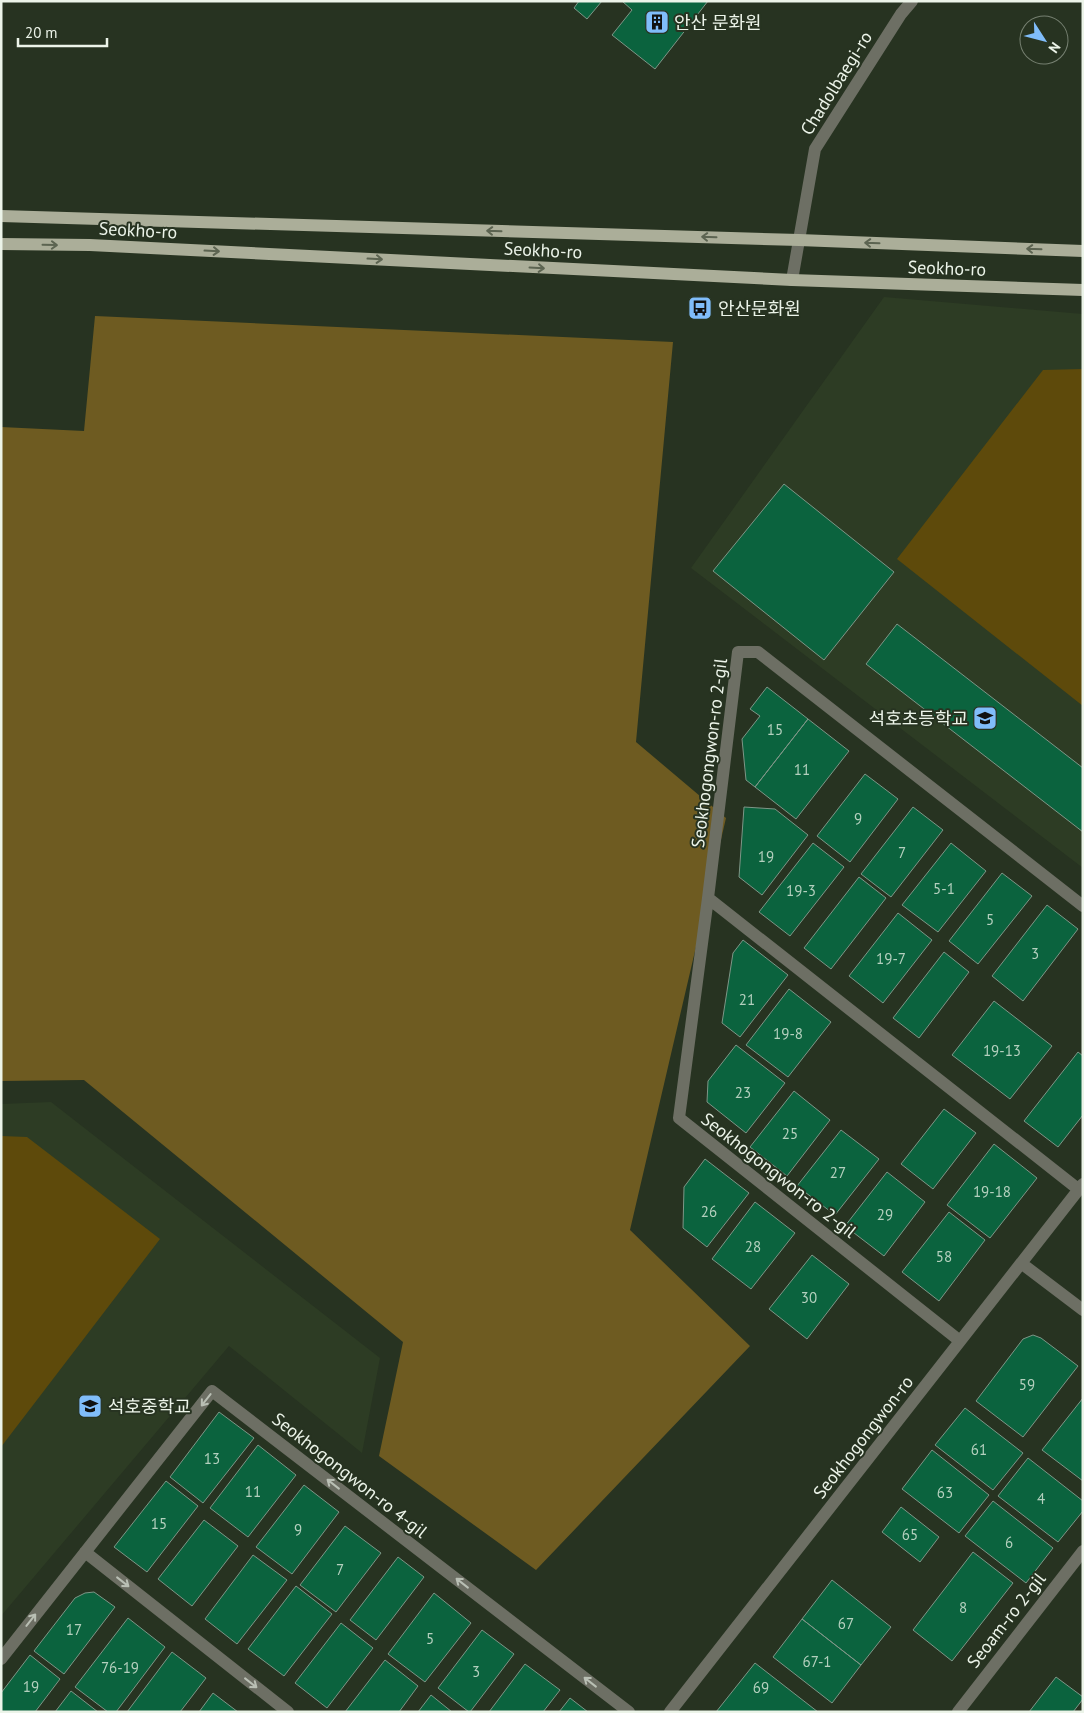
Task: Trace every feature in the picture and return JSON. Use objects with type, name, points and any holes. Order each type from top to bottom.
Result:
[{"type":"main road","name":"Seokho-ro","points":[[1,216],[799,240],[1083,251]]},
{"type":"main road","name":"Seokho-ro","points":[[1,244],[90,245],[792,280],[1083,290]]},
{"type":"street","name":"Chadolbaegi-ro","points":[[792,280],[815,149],[901,14],[912,1]]},
{"type":"street","name":"Seokhogongwon-ro 2-gil","points":[[960,1341],[679,1118],[738,652],[758,652],[1083,906]]},
{"type":"street","points":[[708,898],[1081,1186]]},
{"type":"street","name":"Seokhogongwon-ro","points":[[670,1712],[1081,1186]]},
{"type":"street","points":[[1021,1263],[1083,1310]]},
{"type":"street","name":"Seokhogongwon-ro 4-gil","points":[[1,1658],[212,1391],[629,1712]]},
{"type":"street","name":"Seoam-ro 2-gil","points":[[958,1712],[1083,1551]]},
{"type":"street","points":[[85,1552],[288,1712]]},
{"type":"shaded area","name":"석호초등학교","points":[[884,297],[1083,314],[1083,868],[691,568]]},
{"type":"shaded area","points":[[95,316],[673,342],[636,742],[726,818],[630,1230],[750,1346],[536,1570],[379,1456],[403,1342],[84,1080],[1,1081],[1,427],[84,431]]},
{"type":"shaded area","points":[[1083,369],[1083,706],[897,559],[1043,370]]},
{"type":"shaded area","name":"석호중학교","points":[[51,1102],[380,1358],[362,1453],[229,1346],[1,1616],[1,1104]]},
{"type":"shaded area","points":[[1,1136],[27,1137],[160,1239],[1,1447]]},
{"type":"building","points":[[579,1],[602,1],[587,19],[574,8]]},
{"type":"building","name":"안산 문화원","points":[[622,1],[708,1],[655,69],[612,35],[632,10]]},
{"type":"building","points":[[784,484],[894,572],[824,660],[713,571]]},
{"type":"building","points":[[897,624],[1083,768],[1083,832],[866,664]]},
{"type":"building","points":[[767,687],[808,719],[755,787],[746,780],[742,739],[760,716],[750,709]]},
{"type":"building","points":[[808,719],[849,751],[796,819],[755,787]]},
{"type":"building","points":[[865,774],[898,799],[850,862],[817,836]]},
{"type":"building","points":[[744,807],[775,809],[808,835],[762,895],[739,877]]},
{"type":"building","points":[[913,807],[943,830],[891,897],[861,874]]},
{"type":"building","points":[[813,843],[844,867],[790,936],[759,912]]},
{"type":"building","points":[[951,843],[986,871],[938,932],[902,905]]},
{"type":"building","points":[[1002,873],[1032,896],[978,964],[949,941]]},
{"type":"building","points":[[859,877],[886,898],[831,969],[804,948]]},
{"type":"building","points":[[1047,905],[1078,929],[1023,1001],[992,976]]},
{"type":"building","points":[[898,913],[932,940],[883,1003],[849,976]]},
{"type":"building","points":[[743,940],[788,975],[740,1037],[722,1023],[733,953]]},
{"type":"building","points":[[944,952],[969,972],[919,1038],[893,1018]]},
{"type":"building","points":[[789,989],[831,1022],[788,1077],[746,1045]]},
{"type":"building","points":[[994,1001],[1052,1046],[1010,1099],[952,1055]]},
{"type":"building","points":[[736,1045],[785,1083],[746,1133],[707,1102],[708,1081]]},
{"type":"building","points":[[1078,1052],[1083,1056],[1083,1115],[1058,1147],[1024,1121]]},
{"type":"building","points":[[794,1091],[830,1120],[787,1176],[750,1147]]},
{"type":"building","points":[[944,1109],[976,1133],[933,1189],[901,1164]]},
{"type":"building","points":[[841,1130],[879,1159],[835,1215],[797,1186]]},
{"type":"building","points":[[994,1144],[1037,1178],[990,1238],[947,1205]]},
{"type":"building","points":[[705,1159],[749,1193],[707,1247],[683,1228],[684,1187]]},
{"type":"building","points":[[887,1172],[925,1202],[884,1256],[845,1226]]},
{"type":"building","points":[[755,1202],[795,1233],[751,1289],[712,1259]]},
{"type":"building","points":[[949,1212],[985,1240],[939,1301],[902,1272]]},
{"type":"building","points":[[812,1255],[849,1284],[807,1339],[769,1309]]},
{"type":"building","points":[[1033,1335],[1041,1338],[1078,1366],[1023,1437],[976,1401],[1023,1339]]},
{"type":"building","points":[[1083,1398],[1083,1481],[1042,1450]]},
{"type":"building","points":[[965,1408],[1023,1453],[993,1490],[935,1445]]},
{"type":"building","points":[[219,1412],[254,1438],[203,1503],[170,1477]]},
{"type":"building","points":[[258,1445],[296,1475],[248,1537],[210,1508]]},
{"type":"building","points":[[932,1450],[989,1495],[959,1533],[902,1489]]},
{"type":"building","points":[[1028,1458],[1083,1501],[1083,1511],[1058,1542],[998,1496]]},
{"type":"building","points":[[166,1481],[198,1506],[147,1572],[114,1547]]},
{"type":"building","points":[[304,1485],[339,1512],[292,1574],[256,1547]]},
{"type":"building","points":[[993,1501],[1053,1548],[1026,1583],[965,1536]]},
{"type":"building","points":[[901,1507],[939,1537],[920,1562],[882,1532]]},
{"type":"building","points":[[204,1520],[238,1546],[192,1606],[158,1579]]},
{"type":"building","points":[[345,1526],[381,1553],[336,1612],[300,1585]]},
{"type":"building","points":[[973,1552],[1013,1583],[952,1661],[913,1630]]},
{"type":"building","points":[[253,1555],[287,1580],[237,1644],[205,1619]]},
{"type":"building","points":[[398,1557],[424,1577],[376,1640],[350,1620]]},
{"type":"building","points":[[832,1580],[891,1627],[861,1665],[802,1619]]},
{"type":"building","points":[[296,1586],[332,1614],[284,1676],[248,1649]]},
{"type":"building","points":[[94,1592],[115,1607],[64,1674],[34,1651],[75,1598],[85,1593]]},
{"type":"building","points":[[434,1593],[471,1623],[425,1682],[388,1654]]},
{"type":"building","points":[[128,1618],[165,1647],[116,1712],[108,1712],[75,1687]]},
{"type":"building","points":[[802,1619],[861,1665],[832,1703],[773,1657]]},
{"type":"building","points":[[341,1623],[373,1648],[327,1708],[295,1683]]},
{"type":"building","points":[[482,1630],[514,1654],[469,1712],[438,1688]]},
{"type":"building","points":[[172,1652],[206,1678],[180,1712],[127,1712]]},
{"type":"building","points":[[30,1655],[60,1679],[35,1712],[1,1712],[1,1693]]},
{"type":"building","points":[[385,1660],[418,1686],[399,1712],[345,1712]]},
{"type":"building","points":[[755,1663],[818,1712],[716,1712]]},
{"type":"building","points":[[525,1664],[560,1690],[543,1712],[489,1712]]},
{"type":"building","points":[[1056,1677],[1083,1697],[1073,1712],[1029,1712]]},
{"type":"building","points":[[71,1691],[98,1712],[55,1712]]},
{"type":"building","points":[[213,1693],[238,1712],[199,1712]]},
{"type":"building","points":[[431,1695],[452,1712],[418,1712]]},
{"type":"building","points":[[570,1698],[588,1712],[559,1712]]},
{"type":"place","name":"안산 문화원","points":[[657,22]]},
{"type":"place","name":"안산문화원","points":[[700,308]]},
{"type":"place","name":"석호초등학교","points":[[985,718]]},
{"type":"place","name":"석호중학교","points":[[90,1406]]}]
